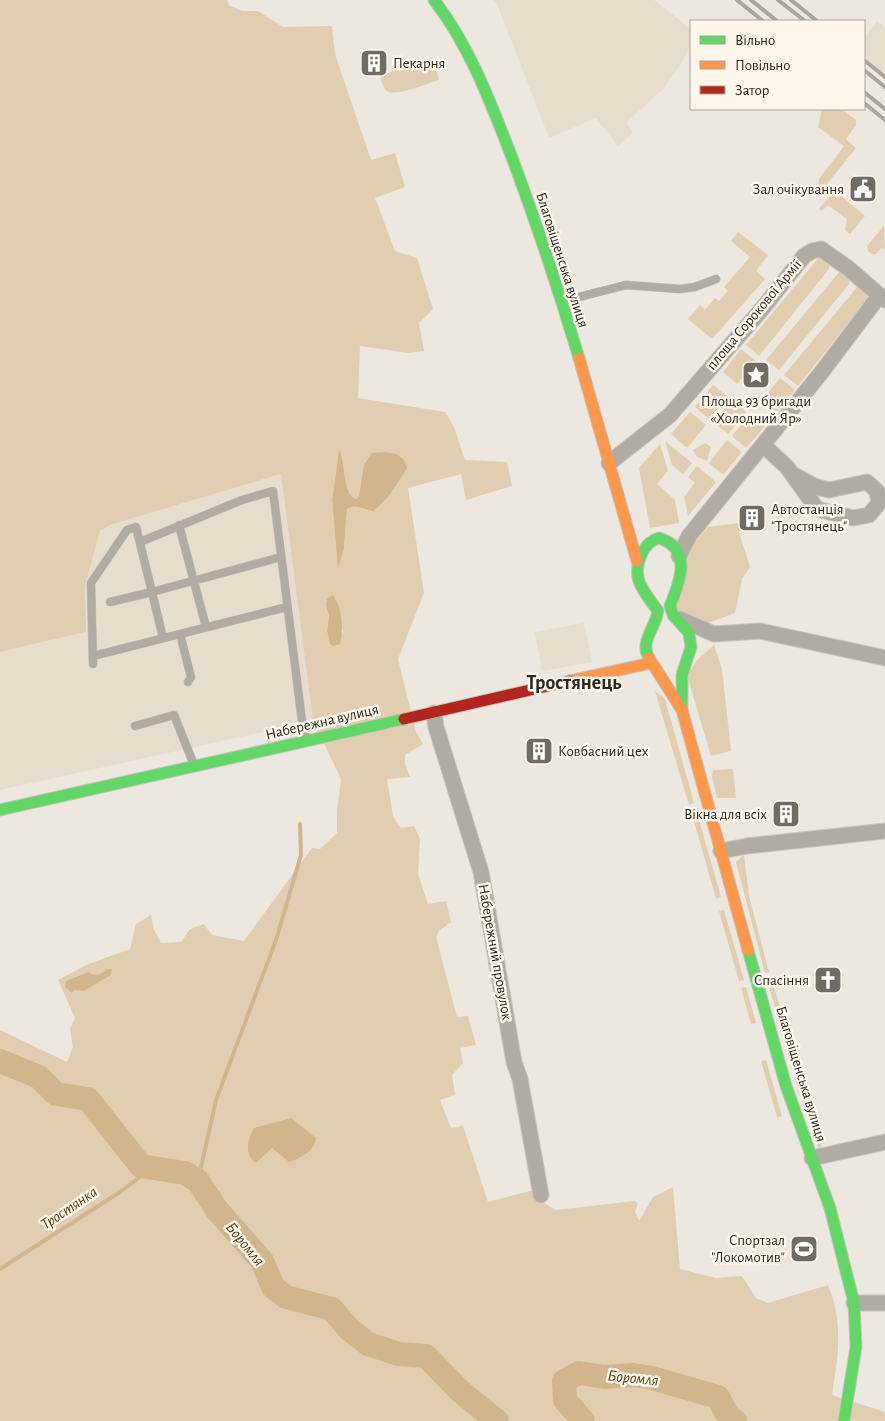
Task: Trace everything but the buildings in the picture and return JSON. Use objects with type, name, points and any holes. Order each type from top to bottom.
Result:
[{"type":"main road","name":"Благовіщенська вулиця","points":[[434,0],[464,45],[484,87],[518,174],[561,301],[638,561],[638,582],[658,611],[656,621],[646,641],[647,654],[682,710],[786,1086],[830,1208],[854,1303],[856,1347],[845,1419]]},
{"type":"main road","points":[[625,518],[639,531],[663,539],[679,556],[682,575],[670,607],[674,616],[689,633],[691,649]]},
{"type":"main road","points":[[638,561],[647,543],[653,539],[663,539]]},
{"type":"main road","name":"Благовіщенська вулиця","points":[[682,710],[682,675],[691,649]]},
{"type":"main road","name":"Набережна вулиця","points":[[0,810],[651,663]]},
{"type":"main road","points":[[664,679],[671,681],[682,675]]},
{"type":"street","name":"площа Сорокової Армії","points":[[609,463],[670,415],[762,309],[804,256],[812,250],[821,249],[848,268],[882,298],[689,536],[679,556]]},
{"type":"street","points":[[763,445],[780,459],[794,475],[817,509],[853,518],[868,515],[879,503],[877,491],[867,482],[829,490],[814,486],[794,475]]},
{"type":"street","points":[[663,539],[689,536]]},
{"type":"street","points":[[674,616],[714,634],[760,631],[885,658]]},
{"type":"street","points":[[691,649],[714,634]]},
{"type":"street","name":"Набережний провулок","points":[[434,712],[436,727],[481,872],[514,1062],[520,1079],[541,1194]]},
{"type":"street","points":[[721,851],[747,846],[885,831]]},
{"type":"street","points":[[812,1158],[885,1142]]},
{"type":"street","points":[[854,1303],[885,1303]]},
{"type":"lane","points":[[561,301],[626,285],[680,289],[695,287],[716,279]]},
{"type":"lane","points":[[140,542],[242,500],[273,491],[302,721],[307,741]]},
{"type":"lane","points":[[178,525],[206,628]]},
{"type":"lane","points":[[163,638],[136,527],[127,530],[92,583],[93,660],[163,638],[287,607]]},
{"type":"lane","points":[[110,602],[281,557]]},
{"type":"lane","points":[[180,634],[191,678],[188,682]]},
{"type":"lane","points":[[135,726],[174,715],[194,766]]},
{"type":"shaded area","points":[[0,0],[227,0],[229,5],[242,11],[258,11],[283,27],[332,26],[335,54],[371,160],[395,153],[405,187],[375,198],[395,251],[417,258],[433,309],[419,323],[424,351],[408,353],[360,346],[358,398],[445,412],[454,427],[465,460],[507,462],[512,486],[466,500],[461,474],[408,488],[424,593],[398,659],[416,732],[423,744],[405,755],[405,763],[410,777],[387,779],[393,816],[401,828],[414,826],[420,839],[418,874],[428,904],[446,901],[451,922],[439,931],[436,937],[457,1017],[468,1016],[476,1045],[460,1048],[463,1063],[452,1075],[455,1095],[440,1100],[451,1128],[463,1126],[488,1202],[530,1191],[544,1190],[544,1203],[556,1210],[634,1201],[638,1203],[635,1212],[639,1221],[653,1197],[673,1187],[680,1269],[716,1278],[742,1276],[756,1298],[768,1303],[828,1285],[833,1299],[838,1326],[838,1353],[832,1395],[885,1412],[885,1421],[0,1421],[0,1030],[67,1062],[73,1047],[70,1029],[75,1018],[58,980],[86,965],[130,949],[136,924],[151,915],[154,930],[161,943],[181,942],[190,929],[204,924],[212,935],[244,941],[312,848],[320,849],[337,833],[337,811],[341,779],[313,721],[281,474],[110,525],[100,531],[85,586],[86,632],[0,652]],"holes":[[[339,451],[342,457],[348,490],[356,499],[359,497],[361,487],[407,469],[389,496],[374,511],[358,507],[347,509],[344,548],[338,567],[332,500]],[[337,602],[343,633],[327,630],[329,616],[326,606]],[[107,969],[84,991],[75,990],[70,993],[65,987],[66,981],[88,972],[96,975]]]},
{"type":"shaded area","points":[[492,0],[654,0],[690,28],[690,45],[683,61],[664,88],[626,123],[633,133],[618,146],[596,118],[549,138],[497,4]]},
{"type":"shaded area","points":[[877,21],[885,27],[885,75],[865,59],[865,37]]},
{"type":"shaded area","points":[[433,57],[439,80],[398,92],[387,91],[384,88],[380,76]]},
{"type":"shaded area","points":[[822,110],[842,110],[856,120],[856,125],[846,139],[856,148],[822,190],[817,191],[819,179],[844,146],[818,127]]},
{"type":"shaded area","points":[[834,190],[865,216],[850,234],[845,230],[847,219],[828,205],[822,211],[819,209]]},
{"type":"shaded area","points":[[884,226],[885,250],[882,247],[876,254],[872,254],[868,251],[867,246]]},
{"type":"shaded area","points":[[738,232],[768,255],[756,271],[765,279],[712,339],[688,319],[700,305],[705,310],[715,298],[719,301],[728,291],[724,287],[750,257],[731,241]]},
{"type":"shaded area","points":[[820,256],[830,263],[829,269],[759,356],[746,345]]},
{"type":"shaded area","points":[[840,271],[850,277],[849,284],[779,370],[766,360]]},
{"type":"shaded area","points":[[858,286],[868,292],[867,299],[798,386],[784,375]]},
{"type":"shaded area","points":[[741,349],[756,361],[737,384],[723,372]]},
{"type":"shaded area","points":[[780,378],[795,390],[776,412],[762,400]]},
{"type":"shaded area","points":[[713,385],[728,397],[709,419],[695,407]]},
{"type":"shaded area","points":[[732,400],[746,412],[728,434],[713,422]]},
{"type":"shaded area","points":[[690,412],[706,425],[687,448],[671,434]]},
{"type":"shaded area","points":[[750,414],[765,426],[746,448],[732,436]]},
{"type":"shaded area","points":[[727,440],[742,452],[723,475],[709,463]]},
{"type":"shaded area","points":[[665,441],[692,463],[683,474],[672,465]]},
{"type":"shaded area","points":[[705,443],[711,447],[707,461],[697,457],[693,450]]},
{"type":"shaded area","points":[[660,444],[668,471],[657,484],[675,500],[679,523],[650,528],[639,468]]},
{"type":"shaded area","points":[[339,450],[348,490],[356,499],[359,496],[364,465],[372,453],[389,452],[399,456],[406,463],[407,469],[389,496],[374,511],[358,507],[347,509],[344,548],[338,569],[332,500]]},
{"type":"shaded area","points":[[697,466],[716,482],[688,516],[684,497],[695,483],[688,477]]},
{"type":"shaded area","points":[[281,474],[313,721],[0,790],[0,652],[86,632],[85,586],[100,531],[110,525]]},
{"type":"shaded area","points":[[740,523],[739,532],[750,567],[742,579],[735,613],[711,622],[691,624],[671,612],[680,560],[708,527]]},
{"type":"shaded area","points":[[333,595],[340,612],[342,625],[340,644],[333,646],[330,644],[327,630],[329,616],[326,606],[327,599]]},
{"type":"shaded area","points":[[584,623],[592,662],[542,671],[535,632]]},
{"type":"shaded area","points":[[714,645],[722,669],[731,751],[711,756],[687,675],[698,659]]},
{"type":"shaded area","points":[[655,691],[665,699],[694,803],[689,805]]},
{"type":"shaded area","points":[[733,769],[736,798],[717,798],[712,777],[713,770]]},
{"type":"shaded area","points":[[697,813],[721,897],[716,899],[692,814]]},
{"type":"shaded area","points":[[744,855],[749,896],[769,972],[765,973],[736,862]]},
{"type":"shaded area","points":[[724,910],[744,980],[739,981],[719,911]]},
{"type":"shaded area","points":[[107,969],[112,969],[111,975],[84,991],[75,990],[71,993],[65,987],[66,981],[88,972],[98,974]]},
{"type":"shaded area","points":[[771,977],[823,1151],[820,1152],[799,1093],[767,979]]},
{"type":"shaded area","points":[[746,987],[756,1023],[751,1024],[741,988]]},
{"type":"shaded area","points":[[766,1060],[782,1116],[777,1117],[761,1061]]},
{"type":"shaded area","points":[[291,1118],[316,1138],[310,1151],[289,1162],[272,1148],[256,1163],[248,1151],[250,1137],[254,1128]]},
{"type":"waterway","points":[[198,1181],[216,1100],[276,940],[301,855],[300,824]]},
{"type":"waterway","name":"Боромля","points":[[0,1061],[39,1077],[56,1094],[88,1099],[141,1166],[185,1173],[198,1181],[217,1210],[262,1261],[273,1287],[286,1297],[332,1309],[349,1329],[368,1344],[399,1354],[426,1356],[460,1391],[497,1421]]},
{"type":"waterway","name":"Тростянка","points":[[0,1269],[120,1192],[152,1168]]},
{"type":"waterway","name":"Боромля","points":[[583,1421],[565,1400],[564,1381],[579,1373],[604,1377],[633,1375],[652,1378],[718,1397],[728,1416],[735,1421]]},
{"type":"railway","points":[[737,0],[762,20]]},
{"type":"railway","points":[[751,0],[776,20]]},
{"type":"railway","points":[[778,0],[804,20]]},
{"type":"railway","points":[[791,0],[816,20]]},
{"type":"railway","points":[[865,61],[885,77]]},
{"type":"railway","points":[[865,71],[885,87]]},
{"type":"railway","points":[[865,93],[885,109]]},
{"type":"railway","points":[[865,104],[885,120]]},
{"type":"traffic: fast","points":[[434,0],[459,37],[497,118],[556,283],[579,358]]},
{"type":"traffic: fast","points":[[649,658],[646,652],[647,640],[658,611],[640,584],[637,570],[645,548],[659,538],[670,543],[677,550],[680,559],[680,578],[670,606],[673,615],[689,633],[691,647],[682,675],[682,710]]},
{"type":"traffic: fast","points":[[0,810],[404,719]]},
{"type":"traffic: fast","points":[[748,950],[786,1086],[830,1208],[854,1303],[856,1347],[844,1421]]},
{"type":"traffic: slow","points":[[579,358],[637,561]]},
{"type":"traffic: slow","points":[[649,658],[682,710],[748,950]]},
{"type":"traffic: slow","points":[[569,681],[651,663]]},
{"type":"traffic: jam","points":[[404,719],[569,681]]},
{"type":"place","name":"Пекарня","points":[[374,63]]},
{"type":"place","name":"Зал очікування","points":[[863,189]]},
{"type":"place","name":"Площа 93 бригади «Холодний Яр»","points":[[756,375]]},
{"type":"place","name":"Автостанція \"Тростянець\"","points":[[752,518]]},
{"type":"place","name":"Ковбасний цех","points":[[539,751]]},
{"type":"place","name":"Вікна для всіх","points":[[786,814]]},
{"type":"place","name":"Спасіння","points":[[828,980]]},
{"type":"place","name":"Спортзал \"Локомотив\"","points":[[804,1249]]},
{"type":"district","name":"Тростянець","points":[[574,683]]}]
